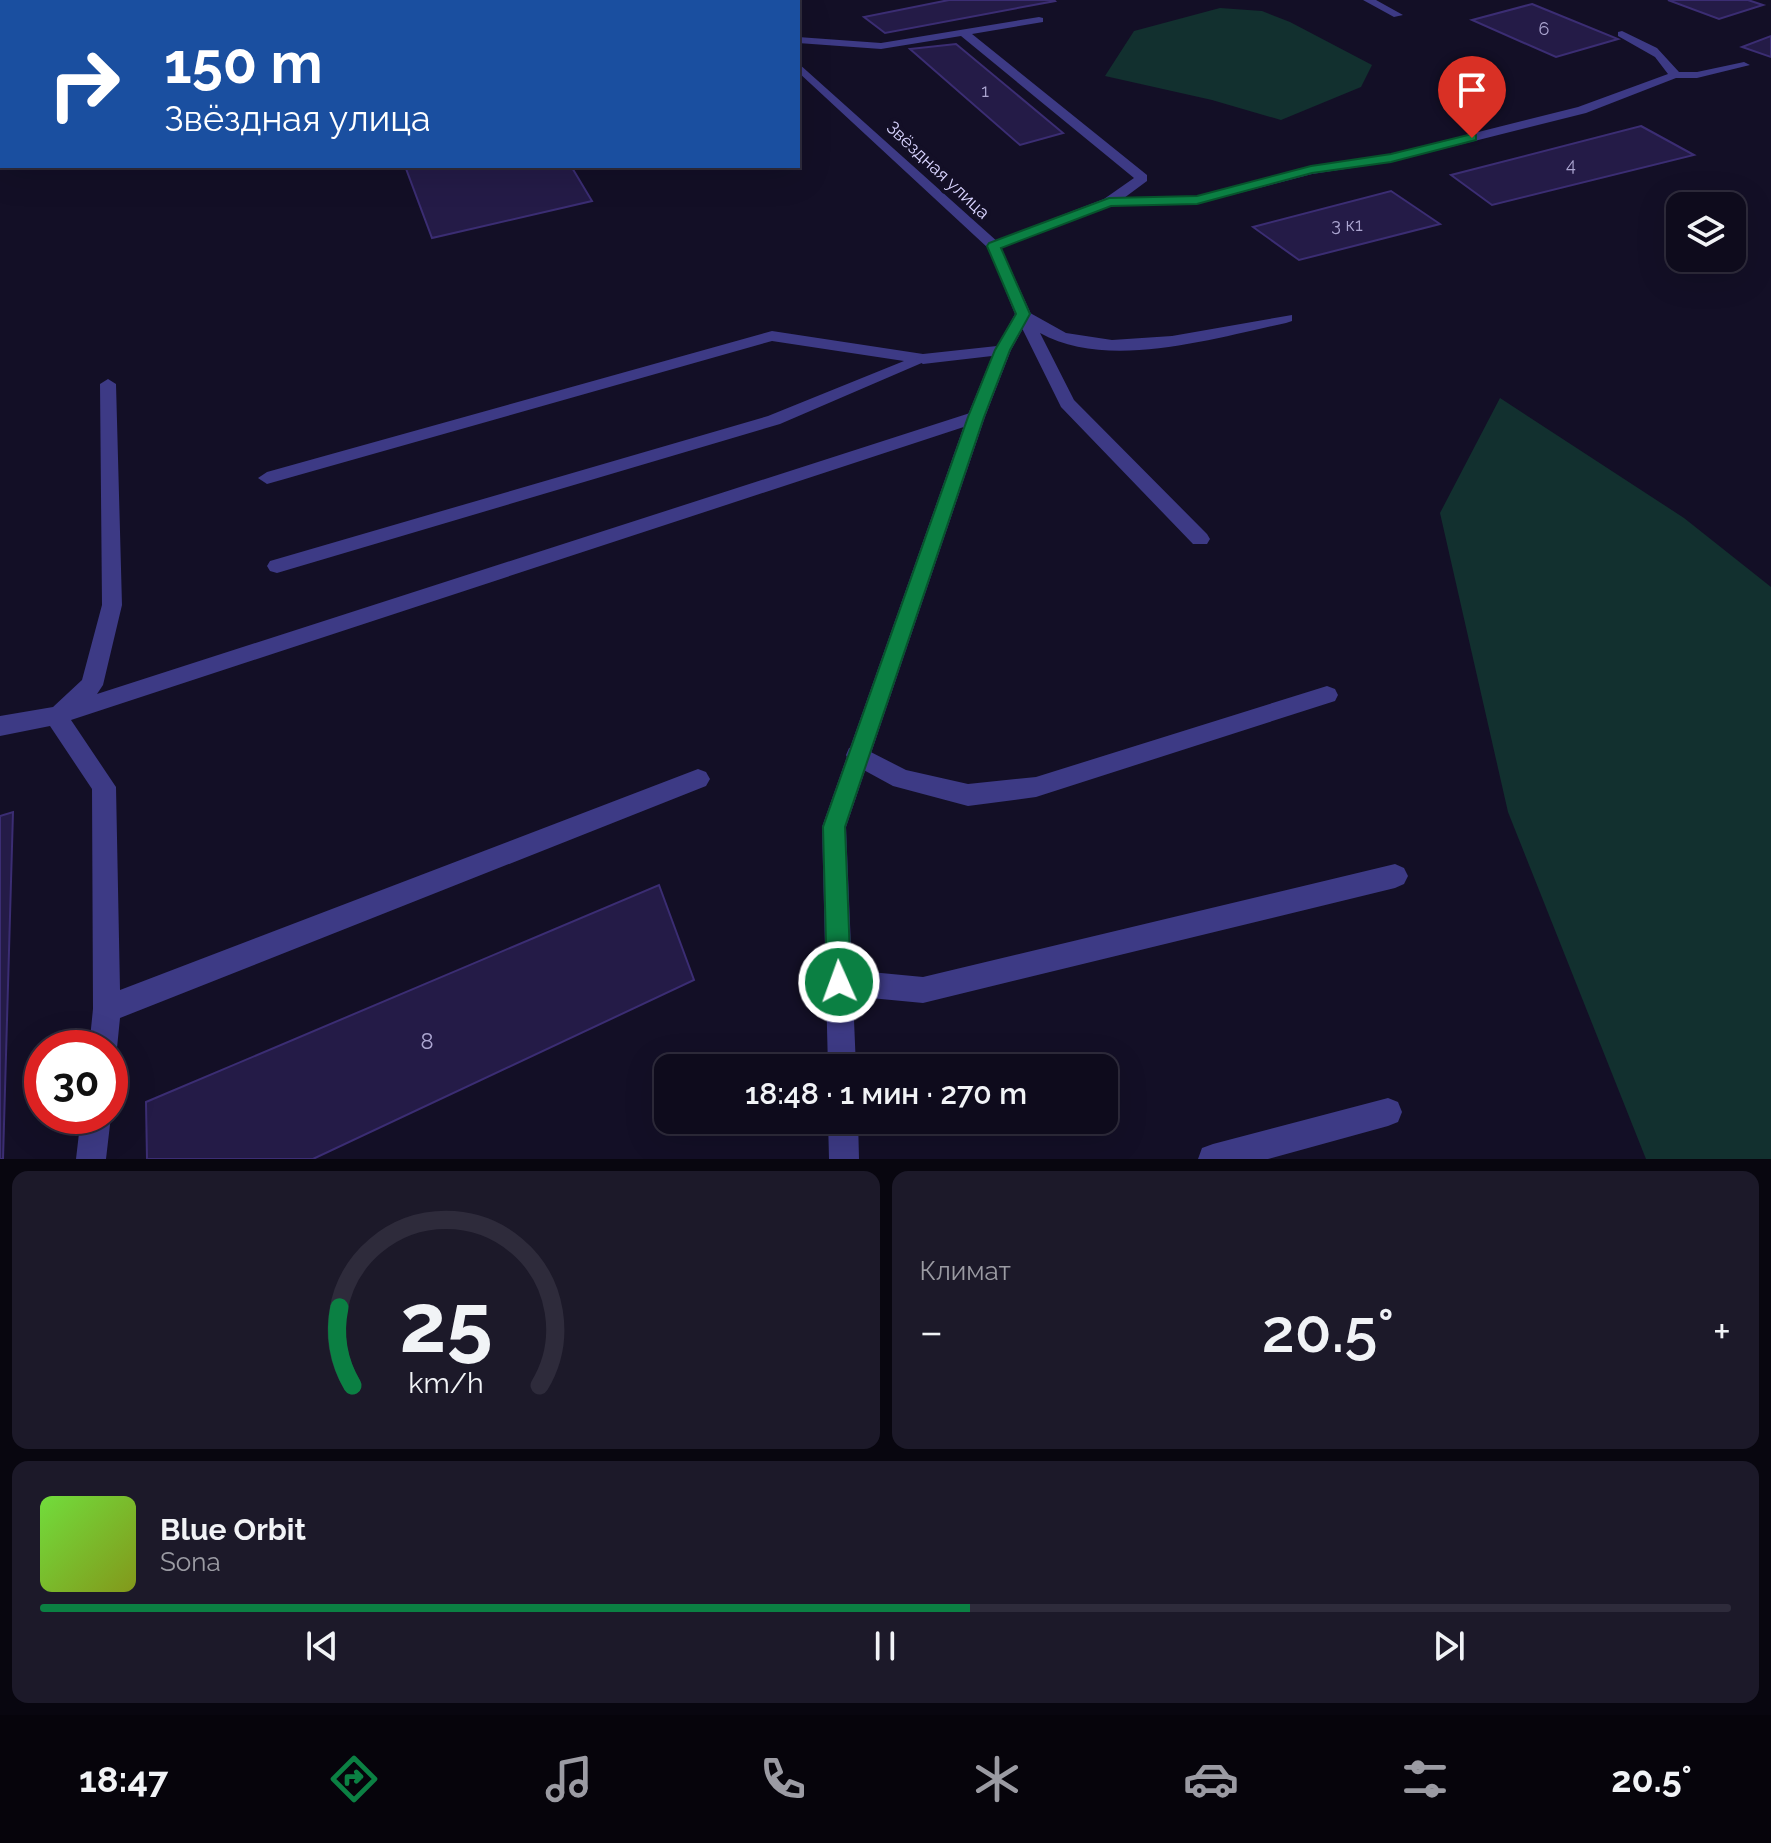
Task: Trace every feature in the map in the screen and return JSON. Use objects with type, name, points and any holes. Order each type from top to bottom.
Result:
[{"type":"street","points":[[1368,0],[1398,15]]},
{"type":"street","points":[[800,40],[881,46],[1039,20]]},
{"type":"street","points":[[961,31],[1142,178],[1109,202]]},
{"type":"street","points":[[1622,34],[1652,49],[1668,62],[1675,75]]},
{"type":"street","name":"Звёздная улица","points":[[800,68],[994,246],[1109,202],[1197,200],[1311,170],[1391,158],[1582,110],[1675,75],[1697,75],[1744,65]]},
{"type":"street","points":[[994,246],[1067,403],[1200,539]]},
{"type":"street","points":[[1023,314],[1060,336],[1102,344],[1179,340],[1286,318]]},
{"type":"street","points":[[842,1054],[834,827],[976,417],[1003,350],[1023,314]]},
{"type":"street","points":[[267,478],[772,336],[923,359],[1003,350]]},
{"type":"street","points":[[277,566],[774,420],[923,359]]},
{"type":"street","points":[[55,716],[92,685],[112,605],[108,384]]},
{"type":"street","points":[[0,726],[55,716],[225,663],[976,417]]},
{"type":"street","points":[[857,755],[901,779],[968,795],[1036,787],[1327,695]]},
{"type":"street","points":[[55,716],[104,787],[105,1030]]},
{"type":"street","points":[[107,1009],[698,779]]},
{"type":"street","points":[[839,982],[923,990],[1395,876]]},
{"type":"street","points":[[1213,1159],[1388,1112]]},
{"type":"street","points":[[91,1159],[94,1134]]},
{"type":"street","points":[[843,1134],[844,1159]]},
{"type":"green space","points":[[1220,8],[1262,11],[1290,22],[1372,65],[1361,87],[1281,120],[1212,100],[1105,76],[1134,31]]},
{"type":"green space","points":[[1500,398],[1684,518],[1771,587],[1771,1159],[1646,1159],[1508,812],[1440,513]]},
{"type":"building","points":[[949,0],[1055,1],[885,33],[864,17]]},
{"type":"building","points":[[1668,0],[1748,0],[1763,5],[1719,19]]},
{"type":"building","points":[[1532,4],[1618,39],[1556,57],[1472,20]]},
{"type":"building","points":[[1771,36],[1771,57],[1742,47]]},
{"type":"building","points":[[956,44],[1063,133],[1020,145],[910,49]]},
{"type":"building","points":[[1641,126],[1694,155],[1492,205],[1451,175]]},
{"type":"building","points":[[406,168],[572,168],[592,201],[432,238]]},
{"type":"building","points":[[1391,191],[1440,224],[1299,260],[1253,227]]},
{"type":"building","points":[[13,812],[3,1159],[0,1159],[0,816]]},
{"type":"building","points":[[659,885],[694,980],[313,1159],[147,1159],[146,1102]]},
{"type":"route","points":[[839,982],[834,827],[976,417],[1003,350],[1023,314],[994,246],[1109,202],[1197,200],[1311,170],[1391,158],[1472,138]]}]
